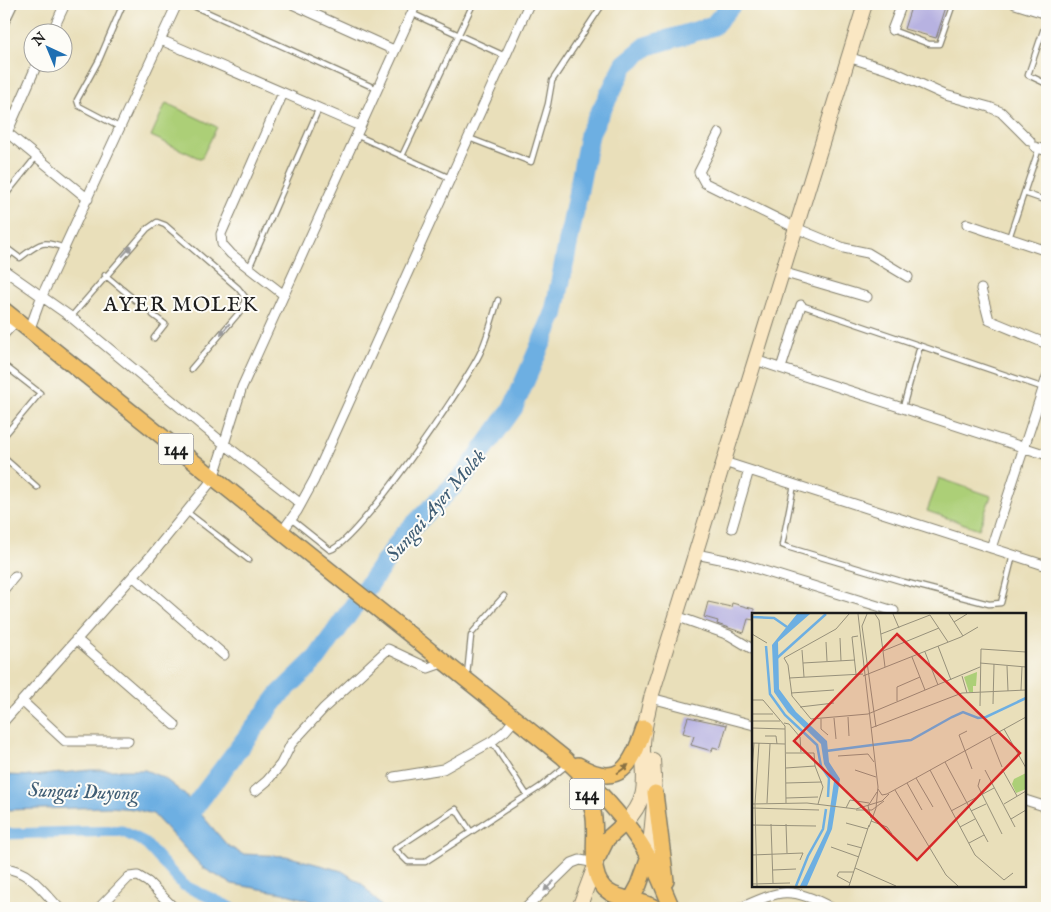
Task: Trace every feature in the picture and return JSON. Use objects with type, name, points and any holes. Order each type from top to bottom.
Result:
[{"type":"main road","points":[[672,908],[664,873],[655,793],[650,702],[864,4]]},
{"type":"main road","name":"144","points":[[4,310],[348,587],[542,739],[625,823],[649,857],[672,908]]},
{"type":"main road","name":"144","points":[[596,864],[607,839],[638,809],[642,800],[644,728],[650,702]]},
{"type":"main road","points":[[565,761],[594,773],[615,775],[624,771],[632,762],[644,728]]},
{"type":"main road","name":"144","points":[[565,761],[588,795],[594,813],[598,878],[605,889],[627,903],[655,908]]},
{"type":"main road","points":[[627,903],[640,886],[649,857],[654,827],[655,793]]},
{"type":"main road","points":[[579,908],[596,864]]},
{"type":"street","points":[[57,22],[65,4]]},
{"type":"street","points":[[29,331],[41,298],[177,4]]},
{"type":"street","points":[[292,4],[394,50]]},
{"type":"street","points":[[4,721],[133,576],[213,478],[242,387],[416,4]]},
{"type":"street","points":[[281,533],[301,504],[529,4]]},
{"type":"street","points":[[892,30],[902,4]]},
{"type":"street","points":[[1016,4],[1047,14]]},
{"type":"street","points":[[161,40],[360,126]]},
{"type":"street","points":[[848,57],[892,71],[945,95],[989,106],[1001,112],[1038,147]]},
{"type":"street","points":[[33,72],[5,132],[88,199]]},
{"type":"street","points":[[283,92],[221,234],[222,244],[284,295]]},
{"type":"street","points":[[719,133],[699,172],[705,183],[796,228],[844,248],[868,253],[908,277]]},
{"type":"street","points":[[967,224],[1047,251]]},
{"type":"street","points":[[4,270],[41,298],[71,317],[223,443],[301,504]]},
{"type":"street","points":[[782,272],[867,297]]},
{"type":"street","points":[[981,289],[989,320],[1047,344]]},
{"type":"street","points":[[781,368],[801,305]]},
{"type":"street","points":[[4,334],[16,321]]},
{"type":"street","points":[[756,360],[1047,455]]},
{"type":"street","points":[[991,548],[1047,377]]},
{"type":"street","points":[[724,462],[1047,566]]},
{"type":"street","points":[[732,528],[749,470]]},
{"type":"street","points":[[696,554],[735,562],[894,610]]},
{"type":"street","points":[[4,589],[15,576]]},
{"type":"street","points":[[133,576],[224,655]]},
{"type":"street","points":[[676,616],[729,635],[752,649]]},
{"type":"street","points":[[76,639],[175,725]]},
{"type":"street","points":[[256,791],[281,764],[292,744],[324,708],[359,678],[382,652],[388,649],[396,651],[428,668],[444,662]]},
{"type":"street","points":[[22,700],[65,742],[128,741]]},
{"type":"street","points":[[650,702],[752,725]]},
{"type":"street","points":[[394,777],[443,769],[491,742],[505,731],[516,718]]},
{"type":"street","points":[[1026,800],[1047,808]]},
{"type":"street","points":[[526,908],[572,863],[580,860],[596,864]]},
{"type":"street","points":[[4,868],[23,872],[59,908]]},
{"type":"street","points":[[98,908],[129,877],[138,876],[148,882],[169,907]]},
{"type":"street","points":[[740,908],[776,893],[787,891],[814,898],[830,907]]},
{"type":"lane","points":[[4,27],[15,4]]},
{"type":"lane","points":[[120,128],[79,106],[77,100],[99,60],[123,4]]},
{"type":"lane","points":[[189,4],[376,89]]},
{"type":"lane","points":[[402,156],[473,4]]},
{"type":"lane","points":[[468,137],[531,162],[548,104],[552,81],[600,8],[598,4]]},
{"type":"lane","points":[[892,30],[929,44],[939,44],[953,4]]},
{"type":"lane","points":[[411,13],[504,56]]},
{"type":"lane","points":[[1047,19],[1028,75],[1047,84]]},
{"type":"lane","points":[[249,268],[319,108]]},
{"type":"lane","points":[[356,135],[450,178]]},
{"type":"lane","points":[[1009,238],[1038,147]]},
{"type":"lane","points":[[4,197],[36,157]]},
{"type":"lane","points":[[1024,193],[1047,201]]},
{"type":"lane","points":[[71,317],[105,275],[147,229],[157,222],[165,225],[238,288],[245,298],[243,308],[191,369]]},
{"type":"lane","points":[[4,246],[20,258],[39,244],[48,242],[65,248]]},
{"type":"lane","points":[[4,262],[12,252]]},
{"type":"lane","points":[[105,275],[135,300]]},
{"type":"lane","points":[[291,519],[325,547],[336,547],[367,514],[450,405],[481,351],[498,300]]},
{"type":"lane","points":[[801,305],[1044,388]]},
{"type":"lane","points":[[153,315],[165,324],[154,338]]},
{"type":"lane","points":[[903,407],[920,346]]},
{"type":"lane","points":[[4,365],[40,392],[4,436]]},
{"type":"lane","points":[[4,458],[37,487]]},
{"type":"lane","points":[[794,484],[782,545],[786,547],[904,582],[988,604],[1001,603],[1013,554]]},
{"type":"lane","points":[[187,511],[249,560]]},
{"type":"lane","points":[[466,679],[470,662],[472,634],[504,596]]},
{"type":"lane","points":[[491,742],[527,795]]},
{"type":"lane","points":[[471,832],[456,809],[395,849],[408,862],[425,862],[471,832],[527,795],[565,761]]},
{"type":"green space","points":[[166,103],[217,127],[201,159],[151,136]]},
{"type":"green space","points":[[939,478],[991,496],[979,529],[927,511]]},
{"type":"water","name":"Sungai Duyong","points":[[90,770],[145,770],[164,778],[184,794],[227,845],[242,854],[286,856],[342,871],[361,883],[383,908],[336,908],[283,893],[232,884],[203,868],[153,814],[134,809],[109,807],[4,810],[4,775],[33,776]]},
{"type":"building","points":[[912,4],[947,4],[936,38],[904,29]]},
{"type":"building","points":[[708,602],[731,607],[732,603],[754,609],[752,620],[748,619],[744,633],[717,624],[718,621],[704,617]]},
{"type":"building","points":[[688,717],[727,725],[720,749],[713,747],[712,751],[691,745],[694,736],[683,733]]},
{"type":"waterway","name":"Sungai Ayer Molek","points":[[183,822],[279,695],[317,658],[404,535],[467,472],[513,408],[554,314],[590,132],[625,64],[647,46],[713,26],[732,4]]},
{"type":"waterway","points":[[4,834],[122,831],[144,842],[183,885],[232,908]]},
{"type":"district","name":"AYER MOLEK","points":[[181,304]]}]
